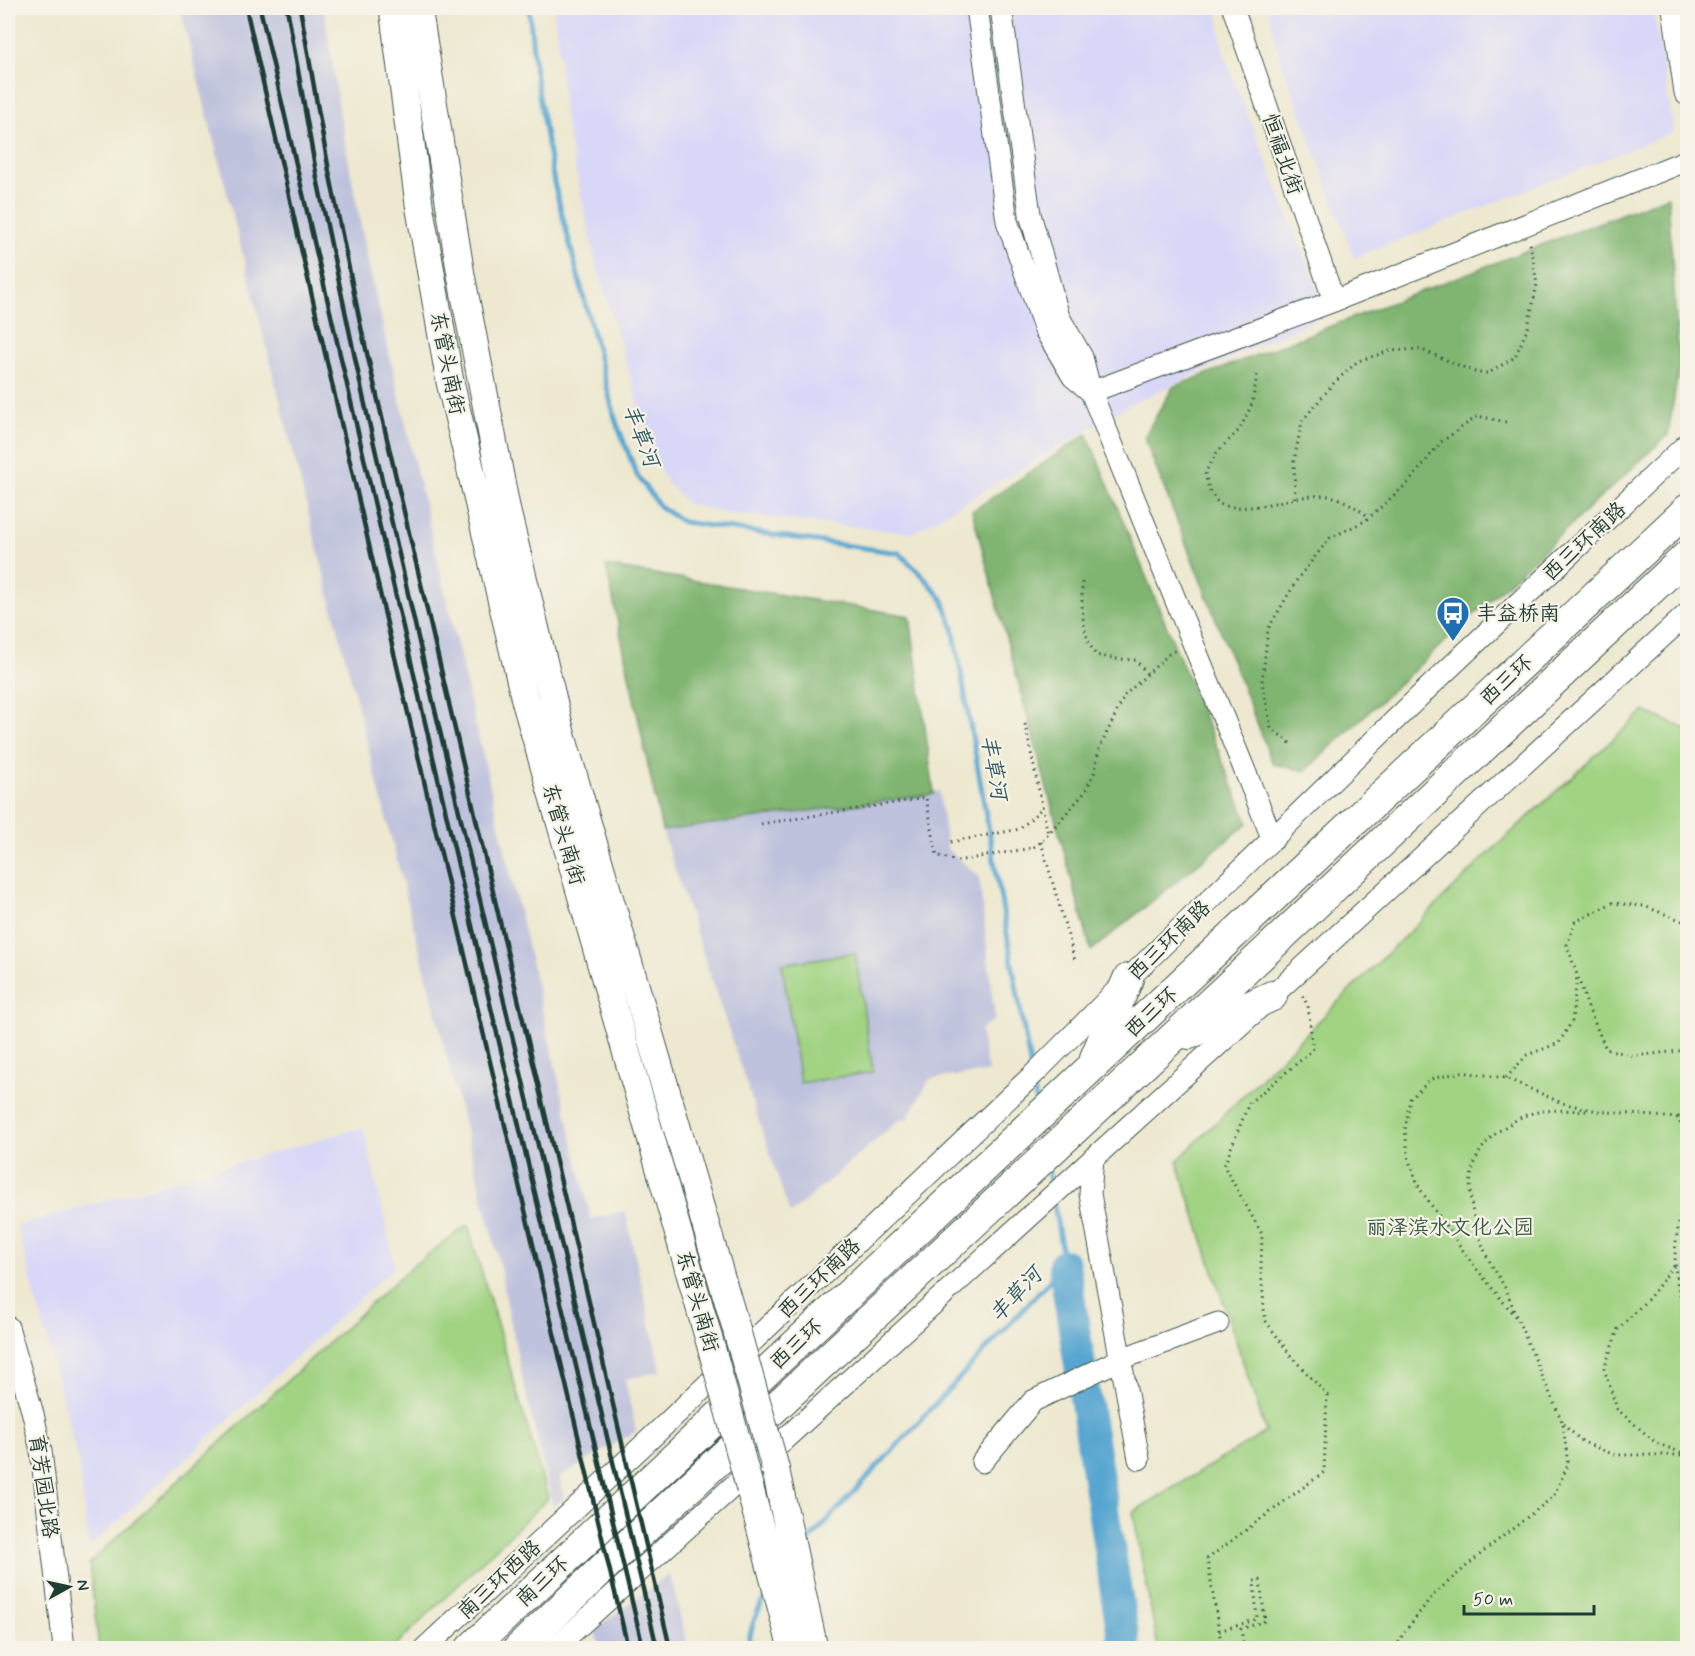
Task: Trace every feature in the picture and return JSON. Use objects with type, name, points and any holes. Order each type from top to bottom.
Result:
[{"type":"highway","name":"西三环","points":[[614,1514],[1688,509]]},
{"type":"highway","name":"西三环","points":[[622,1550],[1688,555]]},
{"type":"highway","points":[[1090,1069],[1128,979]]},
{"type":"highway","points":[[1165,1045],[1282,986]]},
{"type":"highway","name":"南三环","points":[[471,1648],[614,1514]]},
{"type":"highway","name":"南三环","points":[[519,1648],[622,1550]]},
{"type":"main road","name":"东管头南街","points":[[393,8],[419,204],[450,382],[522,689],[712,1350],[771,1564],[790,1593],[814,1648]]},
{"type":"main road","name":"东管头南街","points":[[418,8],[461,275],[507,512],[561,733],[775,1467],[791,1539],[792,1648]]},
{"type":"main road","points":[[1676,8],[1688,92]]},
{"type":"street","points":[[977,8],[1007,221],[1045,330],[1073,377],[1091,392]]},
{"type":"street","points":[[1001,8],[1030,214],[1059,317],[1082,357],[1091,392],[1273,840]]},
{"type":"street","name":"恒福北街","points":[[1233,8],[1334,301]]},
{"type":"street","points":[[1091,392],[1334,301],[1688,160]]},
{"type":"street","name":"西三环南路","points":[[548,1534],[1037,1071],[1128,979],[1427,689],[1687,446]]},
{"type":"street","points":[[555,1648],[1688,613]]},
{"type":"street","points":[[1093,1158],[1090,1194],[1139,1459]]},
{"type":"street","points":[[982,1462],[1033,1401],[1121,1359],[1218,1323]]},
{"type":"street","name":"育芳园北路","points":[[8,1327],[41,1451],[64,1648]]},
{"type":"street","name":"南三环西路","points":[[424,1648],[548,1534]]},
{"type":"path","points":[[1295,498],[1294,461],[1302,421],[1334,383],[1358,361],[1390,351],[1420,350],[1478,373],[1490,373],[1515,357],[1528,327],[1537,284],[1529,238]]},
{"type":"path","points":[[1257,375],[1252,404],[1240,429],[1217,452],[1205,473],[1209,490],[1219,504],[1231,508],[1260,507],[1295,498],[1330,496],[1354,507],[1369,518]]},
{"type":"path","points":[[1290,743],[1271,728],[1262,682],[1268,629],[1298,578],[1330,538],[1365,521],[1409,482],[1441,442],[1478,416],[1506,422]]},
{"type":"path","points":[[1082,582],[1086,634],[1096,655],[1136,660],[1147,674]]},
{"type":"path","points":[[761,824],[927,798],[937,855],[957,861],[1032,848],[1041,842],[1085,792],[1095,771],[1099,749],[1125,695],[1168,654],[1193,643]]},
{"type":"path","points":[[1025,724],[1048,834]]},
{"type":"path","points":[[951,842],[1020,829],[1042,808]]},
{"type":"path","points":[[1041,842],[1075,960]]},
{"type":"path","points":[[1688,923],[1644,906],[1612,903],[1575,922],[1567,945],[1589,1010],[1606,1049],[1634,1056],[1688,1050]]},
{"type":"path","points":[[1506,1078],[1527,1055],[1559,1043],[1572,1021],[1577,972]]},
{"type":"path","points":[[1222,1648],[1207,1559],[1324,1472],[1327,1395],[1291,1356],[1265,1320],[1261,1270],[1262,1234],[1224,1166],[1249,1103],[1313,1050],[1308,1006],[1282,986]]},
{"type":"path","points":[[1518,1320],[1471,1262],[1420,1189],[1409,1161],[1405,1130],[1410,1099],[1431,1079],[1462,1072],[1506,1078],[1562,1103],[1597,1111]]},
{"type":"path","points":[[1396,1648],[1403,1634],[1433,1596],[1483,1552],[1553,1497],[1568,1465],[1563,1424],[1504,1287],[1486,1255],[1477,1227],[1470,1201],[1469,1183],[1481,1148],[1492,1135],[1528,1114],[1548,1111],[1597,1111],[1677,1118],[1688,1115]]},
{"type":"path","points":[[1677,1118],[1688,1136]]},
{"type":"path","points":[[1688,1188],[1677,1223],[1674,1266],[1680,1300],[1688,1314]]},
{"type":"path","points":[[1674,1266],[1649,1298],[1618,1329],[1604,1369],[1617,1409],[1656,1443],[1687,1455]]},
{"type":"path","points":[[1563,1424],[1583,1442],[1615,1455],[1687,1455]]},
{"type":"path","points":[[1219,1632],[1257,1619],[1254,1581],[1260,1580],[1265,1621],[1241,1629],[1244,1648]]},
{"type":"shaded area","points":[[180,8],[324,8],[341,121],[367,258],[591,1219],[625,1211],[661,1371],[625,1379],[636,1431],[560,1477],[564,1499],[553,1507],[521,1372],[497,1254]]},
{"type":"shaded area","points":[[554,8],[1217,8],[1223,52],[1327,314],[1131,404],[912,533],[724,513],[688,504],[668,484],[656,462],[595,260],[565,121]]},
{"type":"shaded area","points":[[1269,8],[1653,8],[1674,132],[1354,258],[1276,47]]},
{"type":"shaded area","points":[[8,153],[19,258],[8,259]]},
{"type":"shaded area","points":[[939,790],[947,849],[979,876],[995,1019],[980,1030],[988,1072],[930,1079],[907,1119],[899,1120],[790,1214],[662,831],[933,794]]},
{"type":"shaded area","points":[[363,1127],[395,1266],[89,1548],[78,1460],[17,1226]]},
{"type":"shaded area","points":[[670,1574],[688,1648],[599,1648],[595,1629]]},
{"type":"green space","points":[[1668,196],[1679,366],[1668,435],[1305,771],[1273,764],[1144,437],[1173,387]]},
{"type":"green space","points":[[1087,434],[1248,823],[1091,951],[972,511]]},
{"type":"green space","points":[[606,566],[910,616],[934,794],[662,831]]},
{"type":"green space","name":"丽泽滨水文化公园","points":[[1644,711],[1688,730],[1687,1648],[1158,1648],[1133,1512],[1266,1432],[1177,1161],[1491,851]]},
{"type":"green space","points":[[855,953],[873,1072],[800,1083],[782,964]]},
{"type":"green space","points":[[468,1225],[548,1498],[393,1648],[99,1648],[89,1563],[411,1267]]},
{"type":"waterway","name":"丰草河","points":[[529,8],[535,72],[554,183],[616,422],[637,475],[660,507],[683,522],[899,553],[924,577],[943,600],[953,627],[1031,1070]]},
{"type":"waterway","name":"丰草河","points":[[1033,1082],[1037,1106]]},
{"type":"waterway","name":"丰草河","points":[[1048,1168],[1051,1188]]},
{"type":"waterway","name":"丰草河","points":[[801,1549],[1064,1265],[1054,1204]]},
{"type":"waterway","points":[[1064,1265],[1125,1648]]},
{"type":"waterway","name":"丰草河","points":[[748,1648],[755,1619],[769,1592]]},
{"type":"railway","points":[[246,8],[388,628],[628,1648]]},
{"type":"railway","points":[[260,8],[491,1008],[643,1648]]},
{"type":"railway","points":[[287,8],[317,178],[363,396],[657,1648]]},
{"type":"railway","points":[[300,8],[329,171],[362,332],[670,1648]]},
{"type":"place","name":"丰益桥南","points":[[1453,642]]}]
